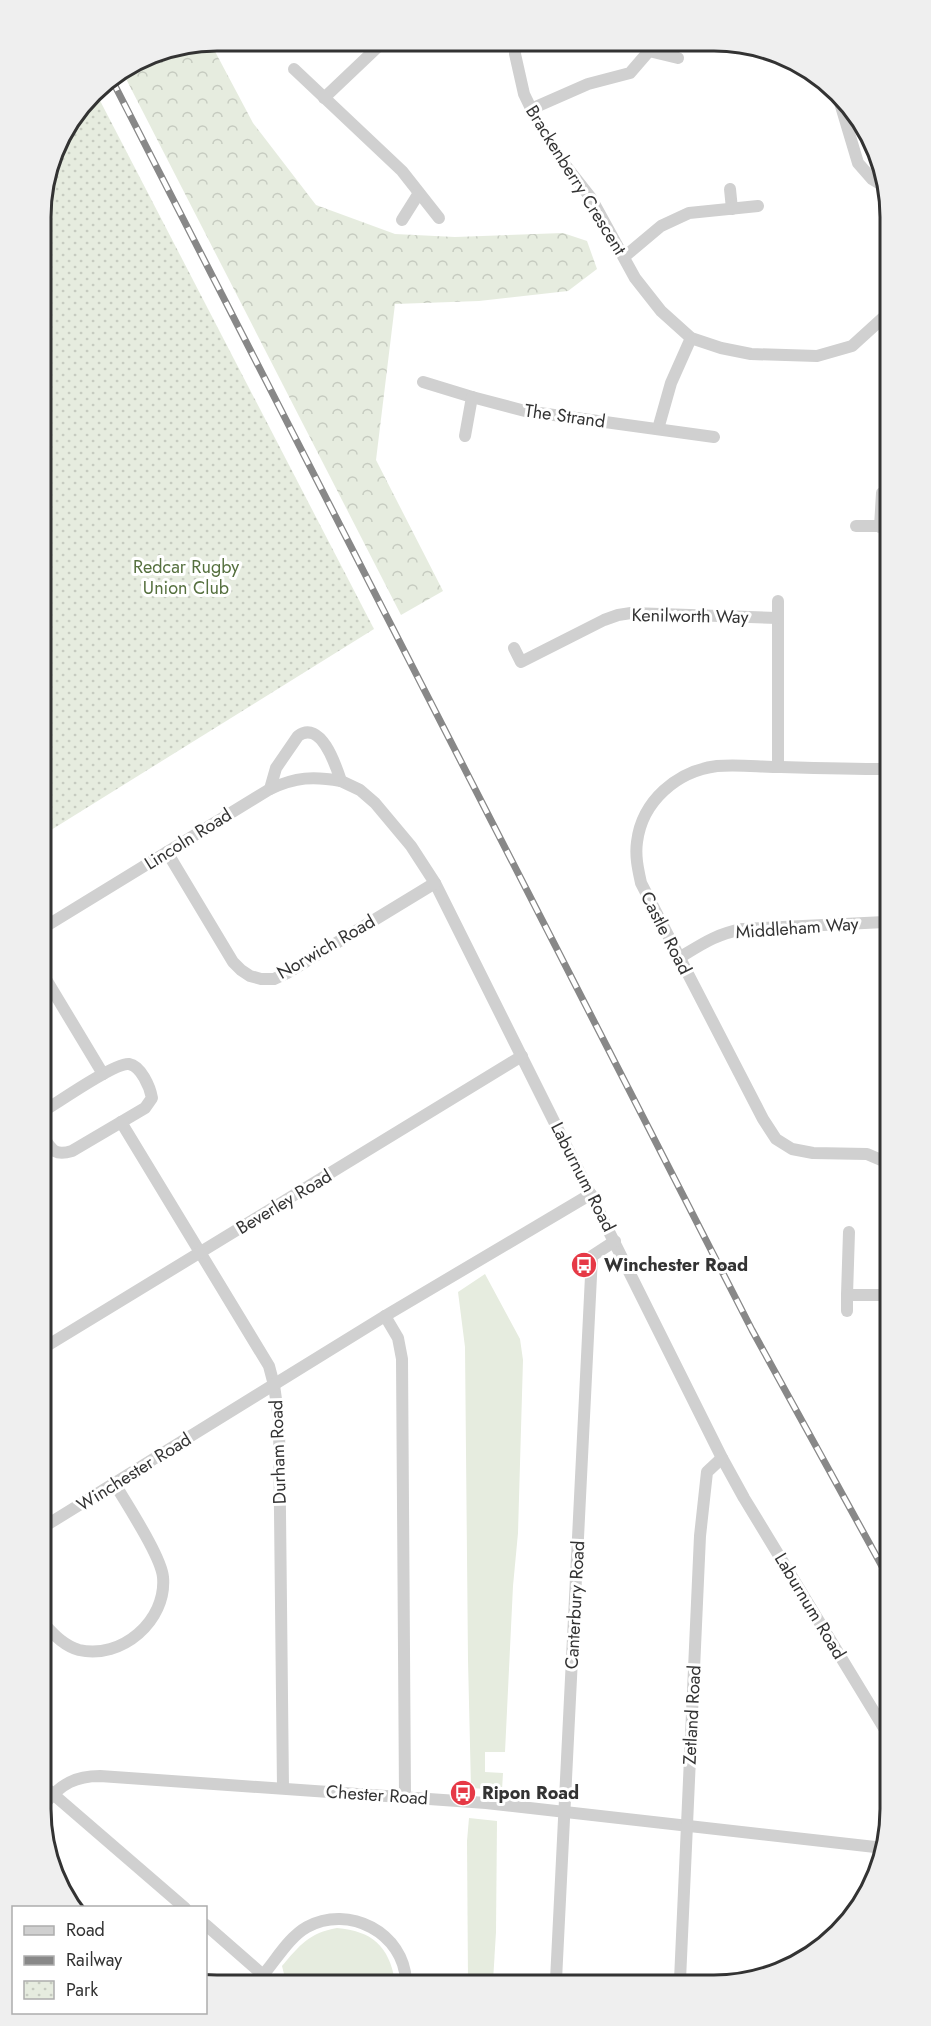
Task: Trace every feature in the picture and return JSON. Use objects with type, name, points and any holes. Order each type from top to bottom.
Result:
[{"type":"street","points":[[324,99],[374,51]]},
{"type":"street","name":"Brackenberry Crescent","points":[[514,51],[524,94],[562,161],[591,198],[635,278],[661,311],[692,338],[721,348],[751,354],[783,357],[817,356],[852,346],[880,321]]},
{"type":"street","points":[[531,108],[588,84],[630,73],[646,51]]},
{"type":"street","points":[[660,51],[678,58]]},
{"type":"street","points":[[294,69],[402,171],[439,218]]},
{"type":"street","points":[[843,112],[858,163],[876,181]]},
{"type":"street","points":[[730,189],[732,209]]},
{"type":"street","points":[[402,220],[419,193]]},
{"type":"street","points":[[624,257],[662,226],[689,213],[758,206]]},
{"type":"street","points":[[658,429],[671,384],[692,338]]},
{"type":"street","name":"The Strand","points":[[423,382],[525,411],[714,437]]},
{"type":"street","points":[[465,436],[472,397]]},
{"type":"street","points":[[856,526],[880,526]]},
{"type":"street","points":[[778,601],[778,767]]},
{"type":"street","name":"Kenilworth Way","points":[[514,648],[520,662],[604,620],[631,613],[777,618]]},
{"type":"street","points":[[270,789],[276,768],[301,733],[315,734],[331,752],[341,781]]},
{"type":"street","name":"Castle Road","points":[[880,769],[719,766],[705,768],[674,781],[650,806],[637,841],[636,858],[640,883],[763,1119],[776,1139],[792,1149],[813,1153],[867,1154],[880,1160]]},
{"type":"street","name":"Lincoln Road","points":[[51,923],[270,789],[288,781],[305,778],[341,781]]},
{"type":"street","name":"Laburnum Road","points":[[341,781],[360,790],[375,803],[411,846],[435,883],[722,1458],[880,1722]]},
{"type":"street","name":"Norwich Road","points":[[167,852],[233,962],[250,976],[261,979],[274,979],[287,973],[435,883]]},
{"type":"street","name":"Middleham Way","points":[[679,958],[717,935],[743,929],[880,922]]},
{"type":"street","points":[[51,988],[103,1074]]},
{"type":"street","name":"Beverley Road","points":[[51,1343],[522,1056]]},
{"type":"street","points":[[51,1107],[103,1074],[116,1067],[130,1064],[137,1067],[151,1091],[152,1098],[150,1103],[121,1122],[66,1153],[55,1153],[51,1148]]},
{"type":"street","name":"Durham Road","points":[[121,1122],[269,1366],[274,1385],[279,1421],[283,1788]]},
{"type":"street","name":"Winchester Road","points":[[51,1522],[385,1316],[591,1194]]},
{"type":"street","points":[[847,1311],[849,1232]]},
{"type":"street","name":"Canterbury Road","points":[[556,1975],[592,1256],[615,1241]]},
{"type":"street","points":[[847,1295],[880,1295]]},
{"type":"street","points":[[385,1316],[398,1338],[402,1359],[405,1797]]},
{"type":"street","name":"Zetland Road","points":[[680,1975],[700,1536],[707,1472],[722,1458]]},
{"type":"street","points":[[51,1631],[59,1640],[79,1650],[104,1651],[131,1640],[149,1624],[161,1604],[163,1578],[158,1561],[115,1484]]},
{"type":"street","name":"Chester Road","points":[[51,1794],[68,1782],[88,1776],[283,1788],[565,1811],[875,1847]]},
{"type":"street","points":[[51,1797],[183,1906]]},
{"type":"street","points":[[269,1975],[295,1936],[307,1927],[336,1919],[363,1923],[384,1935],[401,1957],[405,1975]]},
{"type":"street","points":[[207,1926],[264,1975]]},
{"type":"green space","points":[[215,51],[253,123],[316,205],[395,234],[455,237],[563,233],[587,241],[597,269],[568,291],[479,301],[395,304],[376,460],[443,591],[401,615],[126,78],[143,68],[184,54]]},
{"type":"green space","name":"Redcar Rugby Union Club","points":[[99,100],[374,629],[51,830],[51,206],[57,174],[68,143],[85,116]]},
{"type":"green space","points":[[485,1274],[520,1339],[523,1360],[518,1533],[513,1586],[505,1752],[485,1752],[485,1772],[503,1773],[502,1790],[471,1788],[465,1347],[458,1292]]},
{"type":"green space","points":[[469,1818],[497,1821],[493,1975],[468,1975],[467,1841]]},
{"type":"green space","points":[[337,1928],[349,1930],[377,1942],[388,1958],[394,1975],[284,1975],[282,1966],[300,1946],[327,1930]]},
{"type":"railway","points":[[115,86],[752,1330],[880,1563]]},
{"type":"place","name":"Winchester Road","points":[[584,1265]]},
{"type":"place","name":"Ripon Road","points":[[463,1793]]}]
